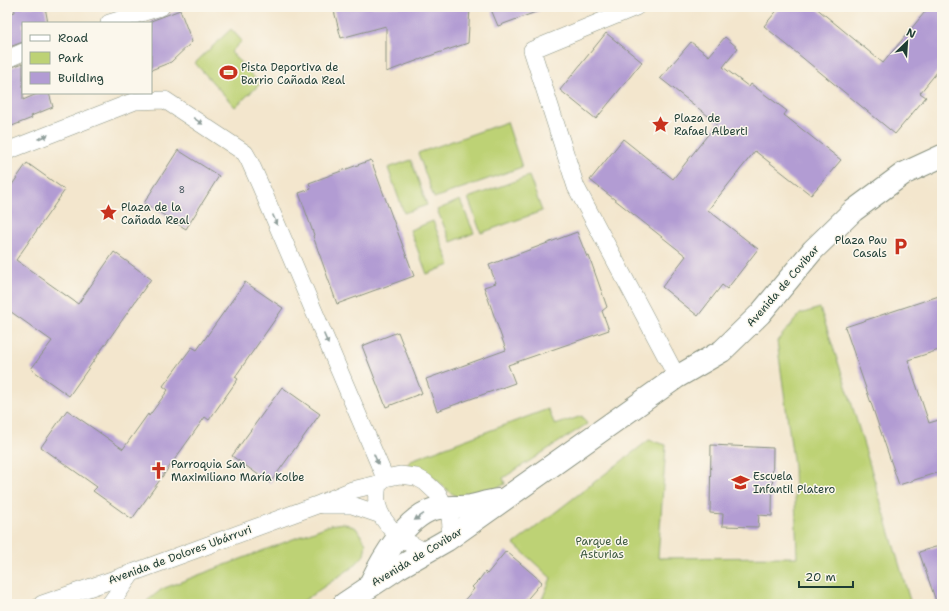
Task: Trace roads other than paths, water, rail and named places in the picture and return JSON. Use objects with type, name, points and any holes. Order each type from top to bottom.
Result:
[{"type":"street","points":[[112,22],[161,7]]},
{"type":"street","points":[[636,7],[532,50],[576,187],[677,377]]},
{"type":"street","points":[[7,59],[22,52]]},
{"type":"street","points":[[7,151],[135,101],[165,100],[245,153],[258,180],[381,481],[376,502],[381,515],[399,537],[426,552]]},
{"type":"street","name":"Avenida de Covibar","points":[[344,604],[368,587],[448,540],[677,377],[722,351],[760,314],[813,250],[854,211],[903,174],[942,156]]},
{"type":"street","name":"Avenida de Dolores Ubárruri","points":[[42,604],[132,573],[317,505],[352,490],[400,475],[416,477],[425,482],[438,494],[446,507]]},
{"type":"street","name":"Avenida de Covibar","points":[[368,587],[376,571],[399,537],[417,518],[433,509],[471,506],[505,498]]},
{"type":"street","name":"Avenida de Dolores Ubárruri","points":[[317,505],[352,506],[381,515]]},
{"type":"street","points":[[446,507],[450,517],[451,527],[448,540]]},
{"type":"street","points":[[110,604],[132,573]]},
{"type":"place","name":"Pista Deportiva de Barrio Cañada Real","points":[[228,73]]},
{"type":"place","name":"Plaza de Rafael Alberti","points":[[661,124]]},
{"type":"place","name":"Plaza de la Cañada Real","points":[[108,213]]},
{"type":"place","name":"Plaza Pau Casals","points":[[900,246]]},
{"type":"place","name":"Parroquia San Maximiliano María Kolbe","points":[[158,470]]},
{"type":"place","name":"Escuela Infantil Platero","points":[[740,482]]},
{"type":"park label","name":"Parque de Asturias","points":[[602,547]]}]
